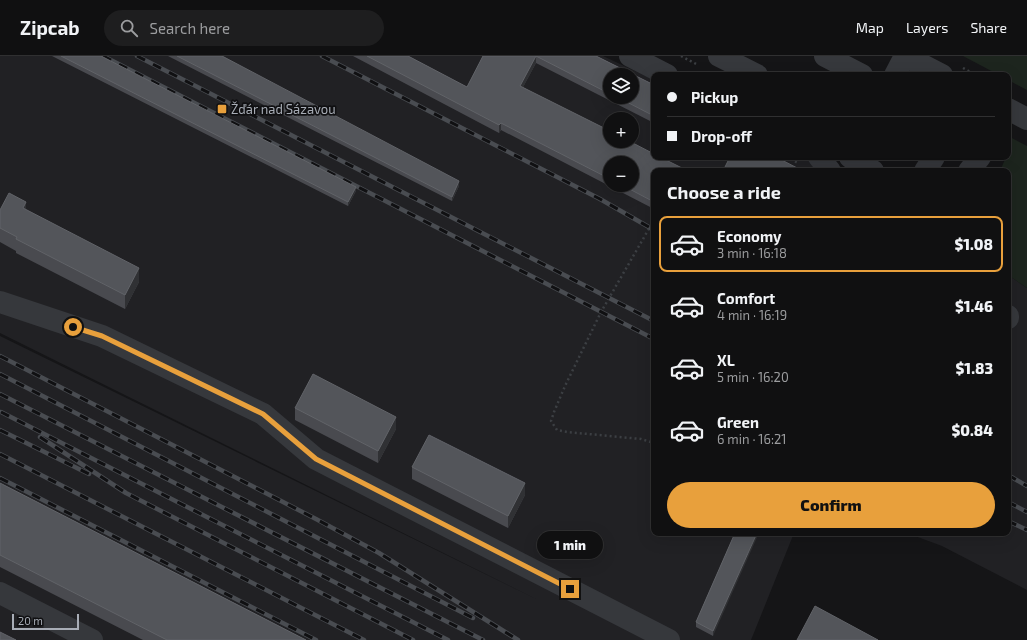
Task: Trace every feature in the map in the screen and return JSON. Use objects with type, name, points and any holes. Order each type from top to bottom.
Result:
[{"type":"street","points":[[630,56],[661,72]]},
{"type":"street","points":[[719,56],[751,72]]},
{"type":"street","points":[[825,56],[856,72]]},
{"type":"street","points":[[897,72],[905,56],[936,72]]},
{"type":"street","points":[[1011,111],[1027,119]]},
{"type":"street","points":[[821,160],[828,168]]},
{"type":"street","points":[[855,160],[869,168]]},
{"type":"street","points":[[971,168],[978,160]]},
{"type":"street","points":[[0,302],[102,336],[263,414],[316,459],[669,640]]},
{"type":"street","points":[[0,593],[92,640]]},
{"type":"path","points":[[651,225],[602,312],[565,386],[551,421],[557,430],[566,432],[641,439],[651,442]]},
{"type":"shaded area","points":[[0,56],[603,56],[628,68],[603,68],[603,104],[639,104],[639,73],[651,79],[651,160],[826,160],[844,168],[651,168],[651,536],[793,536],[751,640],[0,640],[0,336],[538,600],[0,333]]},
{"type":"shaded area","points":[[963,56],[1027,56],[1027,90],[1011,82],[1011,72],[993,72]]},
{"type":"shaded area","points":[[1011,138],[1027,146],[1027,288],[1011,277],[1011,168],[1001,168],[1005,160],[1011,160]]},
{"type":"shaded area","points":[[1011,277],[1027,288],[1027,590],[942,546],[915,536],[1011,536]]},
{"type":"building","points":[[61,56],[101,56],[356,187],[348,202]]},
{"type":"building","points":[[177,56],[222,56],[459,181],[452,197]]},
{"type":"building","points":[[367,56],[408,56],[467,87],[483,56],[536,56],[520,86],[603,128],[603,148],[639,148],[639,146],[651,152],[651,160],[666,160],[682,168],[651,168],[651,200],[635,192],[639,192],[639,156],[603,156],[603,175],[501,123],[499,125]]},
{"type":"building","points":[[536,56],[596,56],[620,68],[603,68],[603,90]]},
{"type":"building","points":[[639,78],[651,84],[651,114],[631,104],[639,104]]},
{"type":"building","points":[[728,160],[782,160],[797,168],[724,168]]},
{"type":"building","points":[[9,193],[26,202],[23,208],[139,268],[125,295],[16,239],[17,237],[0,228],[0,210]]},
{"type":"building","points":[[313,374],[396,417],[378,451],[295,408]]},
{"type":"building","points":[[429,435],[525,483],[508,516],[412,467]]},
{"type":"building","points":[[0,483],[306,640],[167,640],[0,555]]},
{"type":"building","points":[[734,536],[756,536],[713,631],[696,622]]},
{"type":"building","points":[[815,606],[878,640],[797,640]]},
{"type":"building","points":[[0,632],[16,640],[0,640]]},
{"type":"railway","points":[[103,56],[651,337]]},
{"type":"railway","points":[[137,56],[651,319]]},
{"type":"railway","points":[[322,56],[600,199],[651,228]]},
{"type":"railway","points":[[0,356],[379,553],[518,640]]},
{"type":"railway","points":[[0,374],[473,618]]},
{"type":"railway","points":[[0,394],[483,640]]},
{"type":"railway","points":[[1,412],[448,640]]},
{"type":"railway","points":[[0,430],[89,474]]},
{"type":"railway","points":[[40,437],[126,493],[413,640]]},
{"type":"railway","points":[[0,454],[364,640]]},
{"type":"railway","points":[[1011,477],[1027,486]]},
{"type":"railway","points":[[0,478],[316,640]]},
{"type":"railway","points":[[1011,504],[1027,512]]},
{"type":"railway","points":[[1011,522],[1027,530]]},
{"type":"place","name":"Žďár nad Sázavou","points":[[222,109]]},
{"type":"route","points":[[73,327],[102,336],[263,414],[316,459],[570,589]]}]
